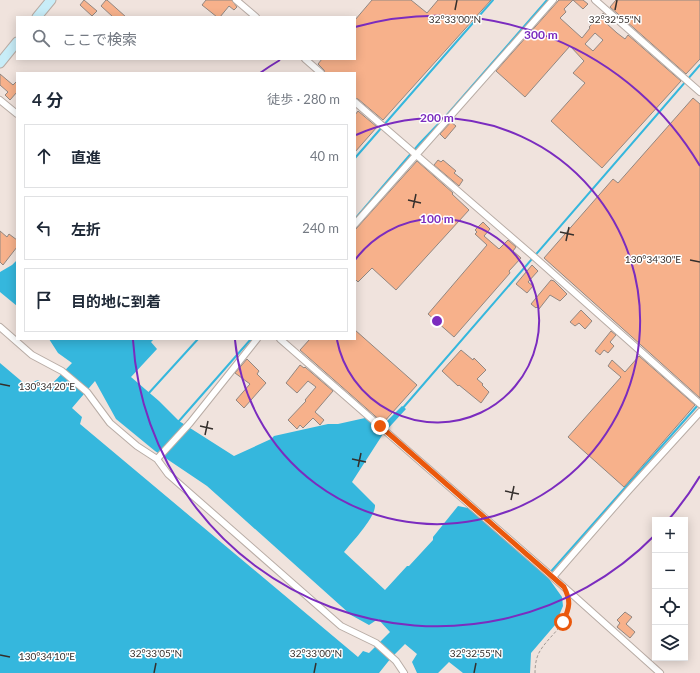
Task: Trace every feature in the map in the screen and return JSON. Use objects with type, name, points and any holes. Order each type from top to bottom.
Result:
[{"type":"main road","points":[[38,16],[51,0]]},
{"type":"main road","points":[[0,63],[16,43]]},
{"type":"street","points":[[236,0],[255,16]]},
{"type":"street","points":[[356,223],[414,153],[553,0]]},
{"type":"street","points":[[595,0],[700,92]]},
{"type":"street","points":[[306,60],[320,72]]},
{"type":"street","points":[[0,100],[16,113]]},
{"type":"street","points":[[356,103],[534,257],[699,403]]},
{"type":"street","points":[[0,327],[32,355],[62,371],[87,392],[110,423],[138,446],[157,459],[168,474],[335,621],[341,626],[376,643],[396,661],[404,673]]},
{"type":"street","points":[[157,459],[190,423],[255,340]]},
{"type":"street","points":[[281,340],[564,587],[660,673]]},
{"type":"street","points":[[550,575],[700,412]]},
{"type":"path","points":[[535,673],[539,652],[560,628],[568,611],[568,597],[564,587]]},
{"type":"water","points":[[16,261],[16,305],[0,292],[0,272]]},
{"type":"water","points":[[50,340],[153,340],[151,342],[157,349],[131,377],[159,401],[179,421],[234,456],[271,439],[274,436],[328,424],[338,424],[365,418],[379,429],[402,406],[406,409],[383,434],[352,482],[375,505],[368,523],[344,552],[385,590],[433,540],[433,537],[458,506],[468,508],[547,576],[562,597],[563,606],[555,625],[531,653],[530,673],[463,673],[449,662],[438,673],[417,673],[412,662],[417,654],[405,644],[379,673],[0,673],[0,363],[26,385],[38,380],[48,388],[72,363],[58,353]],"holes":[[[95,381],[116,419],[155,451],[207,486],[351,615],[369,625],[378,619],[390,632],[369,653],[363,651],[358,657],[80,424],[82,417],[72,408]]]},
{"type":"building","points":[[84,0],[97,11],[92,16],[80,5]]},
{"type":"building","points":[[107,0],[125,16],[112,16],[101,6]]},
{"type":"building","points":[[206,0],[232,0],[237,7],[234,10],[229,6],[221,16],[216,16],[202,5]]},
{"type":"building","points":[[372,0],[411,0],[427,13],[438,0],[491,0],[383,120],[356,98],[356,72],[325,72],[318,64],[321,60],[356,60],[356,19]]},
{"type":"building","points":[[559,0],[573,0],[564,9],[566,12],[560,18],[582,38],[590,28],[589,27],[603,13],[610,19],[606,23],[617,33],[625,39],[628,35],[681,81],[602,168],[551,121],[585,83],[573,73],[584,61],[570,46],[525,97],[496,71]],"holes":[[[595,33],[603,40],[593,51],[585,44]]]},
{"type":"building","points":[[573,0],[583,0],[588,4],[583,9]]},
{"type":"building","points":[[616,0],[700,0],[700,59],[686,74],[610,7]]},
{"type":"building","points":[[0,74],[13,85],[16,82],[16,93],[10,100],[5,95],[8,92],[0,85]]},
{"type":"building","points":[[693,98],[700,104],[700,398],[544,258],[613,179],[618,183]]},
{"type":"building","points":[[358,111],[377,127],[356,151],[356,114]]},
{"type":"building","points":[[451,122],[456,126],[445,139],[440,134]]},
{"type":"building","points":[[438,160],[441,162],[443,160],[456,171],[454,173],[463,180],[459,186],[434,165]]},
{"type":"building","points":[[417,161],[453,193],[452,194],[469,210],[396,290],[372,268],[358,282],[356,280],[356,229]]},
{"type":"building","points":[[483,222],[490,229],[484,236],[499,249],[508,240],[516,247],[513,251],[521,258],[509,271],[510,273],[454,337],[428,314],[487,245],[475,234],[477,232],[475,230]]},
{"type":"building","points":[[0,231],[7,237],[9,234],[16,239],[16,248],[3,265],[0,262]]},
{"type":"building","points":[[532,265],[538,271],[528,282],[533,286],[527,293],[516,284]]},
{"type":"building","points":[[551,280],[554,281],[567,294],[560,301],[550,295],[539,309],[537,307],[536,308],[531,304]]},
{"type":"building","points":[[581,310],[592,321],[585,329],[579,323],[575,326],[570,322]]},
{"type":"building","points":[[356,331],[417,385],[383,423],[300,350],[309,340],[356,340]]},
{"type":"building","points":[[611,331],[616,335],[610,342],[614,346],[608,353],[604,350],[600,355],[595,351]]},
{"type":"building","points":[[461,350],[473,360],[474,358],[486,370],[477,379],[489,392],[481,403],[459,385],[458,386],[442,371]]},
{"type":"building","points":[[639,356],[695,405],[624,487],[568,437],[621,377],[608,366],[612,360],[625,372]]},
{"type":"building","points":[[247,359],[259,371],[257,374],[266,383],[244,408],[236,400],[250,384],[235,373]]},
{"type":"building","points":[[300,365],[304,368],[305,367],[333,391],[315,412],[324,420],[320,425],[313,418],[303,428],[300,425],[297,429],[288,420],[306,401],[305,400],[316,387],[308,381],[297,393],[286,383]]},
{"type":"building","points":[[625,612],[632,617],[626,624],[635,632],[630,638],[617,627],[620,623],[617,620]]},
{"type":"waterway","points":[[356,157],[493,0]]},
{"type":"waterway","points":[[356,218],[420,143],[446,116],[547,0]]},
{"type":"waterway","points":[[402,409],[700,65]]},
{"type":"waterway","points":[[148,394],[197,340]]},
{"type":"waterway","points":[[179,421],[250,340]]},
{"type":"waterway","points":[[547,576],[698,405]]},
{"type":"route","points":[[380,426],[564,587],[569,605],[563,622]]}]
